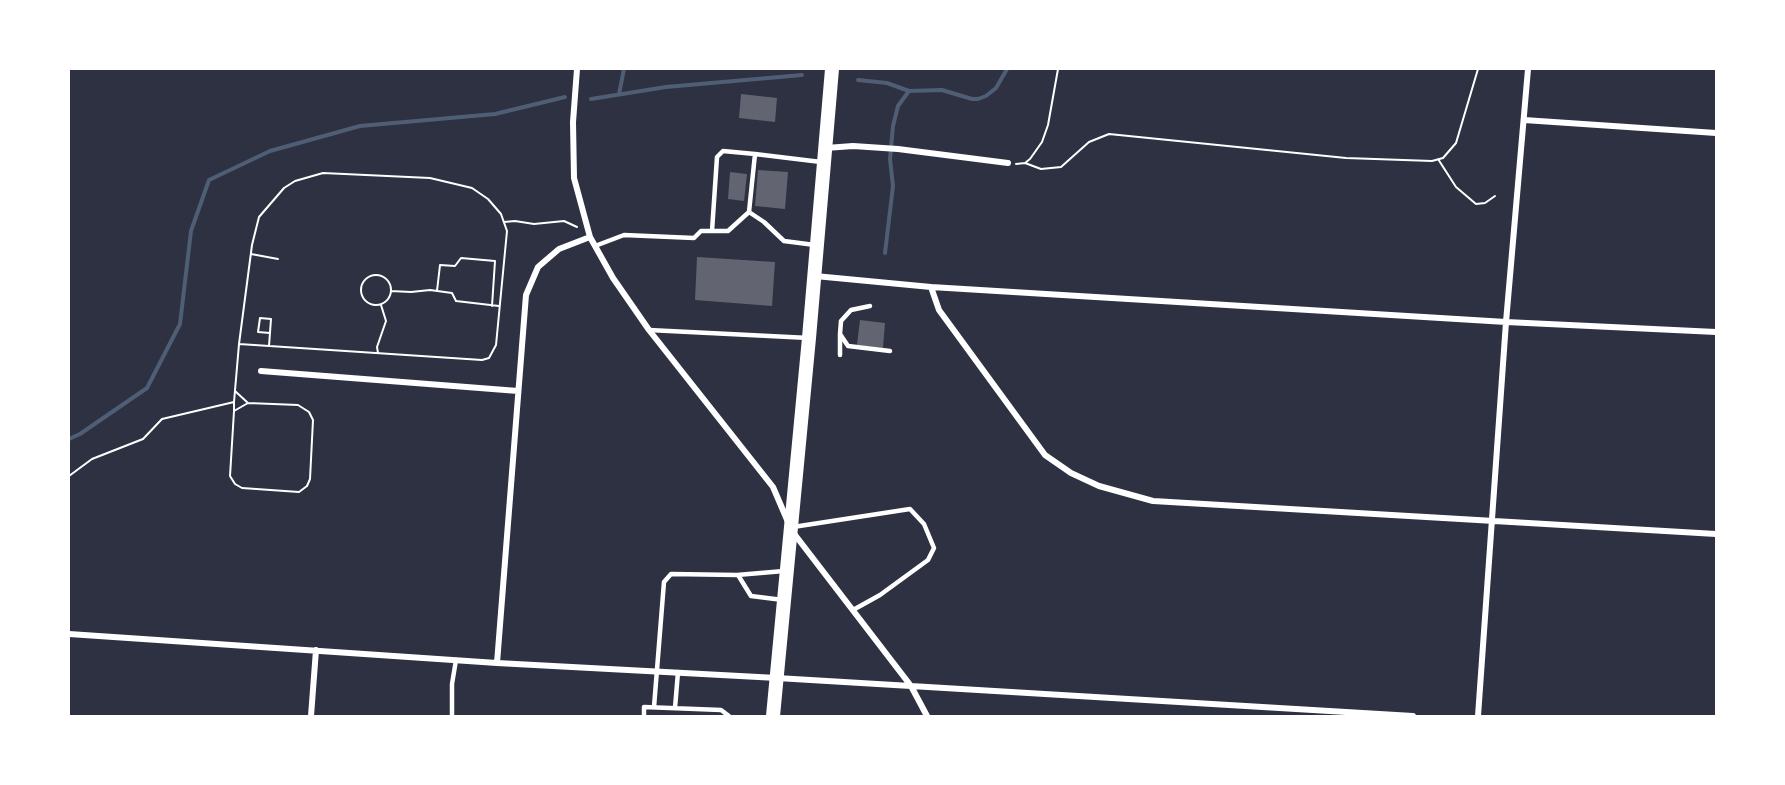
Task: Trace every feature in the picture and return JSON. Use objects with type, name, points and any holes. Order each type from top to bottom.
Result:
[{"type":"main road","points":[[773,716],[815,276],[832,69]]},
{"type":"street","points":[[577,69],[573,122],[574,178],[590,237],[613,278],[649,330],[773,487],[790,528],[911,686],[927,716]]},
{"type":"street","points":[[1478,716],[1506,322],[1528,69]]},
{"type":"street","points":[[1524,120],[1716,133]]},
{"type":"street","points":[[825,148],[898,149],[1008,163]]},
{"type":"street","points":[[497,663],[525,296],[538,267],[559,249],[590,237]]},
{"type":"street","points":[[815,276],[931,287],[1506,322],[1716,332]]},
{"type":"street","points":[[931,287],[939,310],[1045,455],[1071,473],[1093,484],[1153,501],[1491,519],[1716,534]]},
{"type":"street","points":[[261,371],[518,391]]},
{"type":"street","points":[[69,634],[497,663],[1413,716]]},
{"type":"street","points":[[311,716],[316,650]]},
{"type":"lane","points":[[712,231],[717,157],[723,151],[824,163]]},
{"type":"lane","points":[[595,246],[624,235],[694,238],[701,231],[728,231],[749,212],[755,154]]},
{"type":"lane","points":[[749,212],[764,222],[784,241],[817,245]]},
{"type":"lane","points":[[840,355],[841,321],[850,310],[870,306]]},
{"type":"lane","points":[[649,330],[809,338]]},
{"type":"lane","points":[[840,334],[848,346],[890,351]]},
{"type":"lane","points":[[790,528],[910,509],[924,524],[934,548],[928,560],[880,595],[853,610]]},
{"type":"lane","points":[[654,707],[664,582],[671,574],[738,575],[786,571]]},
{"type":"lane","points":[[738,575],[751,596],[784,600]]},
{"type":"lane","points":[[452,716],[452,684],[456,660]]},
{"type":"lane","points":[[675,708],[678,672]]},
{"type":"lane","points":[[644,716],[644,707],[721,710],[729,716]]},
{"type":"path","points":[[1008,163],[1020,165],[1026,163],[1036,152],[1046,133],[1058,69]]},
{"type":"path","points":[[1026,163],[1041,169],[1061,167],[1089,142],[1109,134],[1346,158],[1422,161],[1438,159],[1449,153],[1456,143],[1478,69]]},
{"type":"path","points":[[1438,159],[1456,187],[1476,204],[1485,203],[1495,196]]},
{"type":"path","points":[[234,411],[248,403],[298,405],[309,412],[313,420],[310,479],[307,486],[299,492],[242,488],[235,484],[230,476],[234,402],[239,344],[251,255],[260,217],[284,188],[295,181],[323,173],[430,178],[472,188],[488,198],[501,214],[507,231],[496,345],[489,358],[482,360],[239,344]]},
{"type":"path","points":[[504,222],[534,224],[564,222],[575,225],[583,240]]},
{"type":"path","points":[[251,255],[278,259]]},
{"type":"path","points":[[437,291],[440,265],[455,266],[461,258],[495,261],[492,306]]},
{"type":"path","points":[[371,276],[381,276],[388,282],[391,291],[390,297],[381,304],[372,305],[364,300],[361,291],[363,282],[371,276]]},
{"type":"path","points":[[391,291],[452,293],[456,302],[500,306]]},
{"type":"path","points":[[378,353],[377,347],[386,321],[381,304]]},
{"type":"path","points":[[269,346],[270,333],[271,319],[260,318],[258,332],[270,333]]},
{"type":"path","points":[[235,391],[248,403]]},
{"type":"path","points":[[69,476],[92,459],[143,439],[162,419],[234,402]]},
{"type":"building","points":[[741,94],[777,98],[775,122],[739,118]]},
{"type":"building","points":[[758,170],[788,172],[785,209],[755,206]]},
{"type":"building","points":[[730,172],[747,174],[744,201],[728,199]]},
{"type":"building","points":[[697,257],[775,262],[772,306],[695,300]]},
{"type":"building","points":[[860,320],[885,323],[883,348],[857,345]]},
{"type":"waterway","points":[[619,94],[624,69]]},
{"type":"waterway","points":[[858,80],[887,83],[909,91],[942,90],[978,99],[996,88],[1007,69]]},
{"type":"waterway","points":[[591,99],[666,87],[802,75]]},
{"type":"waterway","points":[[885,253],[893,186],[890,159],[893,126],[898,106],[909,91]]},
{"type":"waterway","points":[[69,439],[80,434],[147,388],[180,324],[191,231],[209,180],[270,151],[360,126],[495,114],[565,97]]}]
